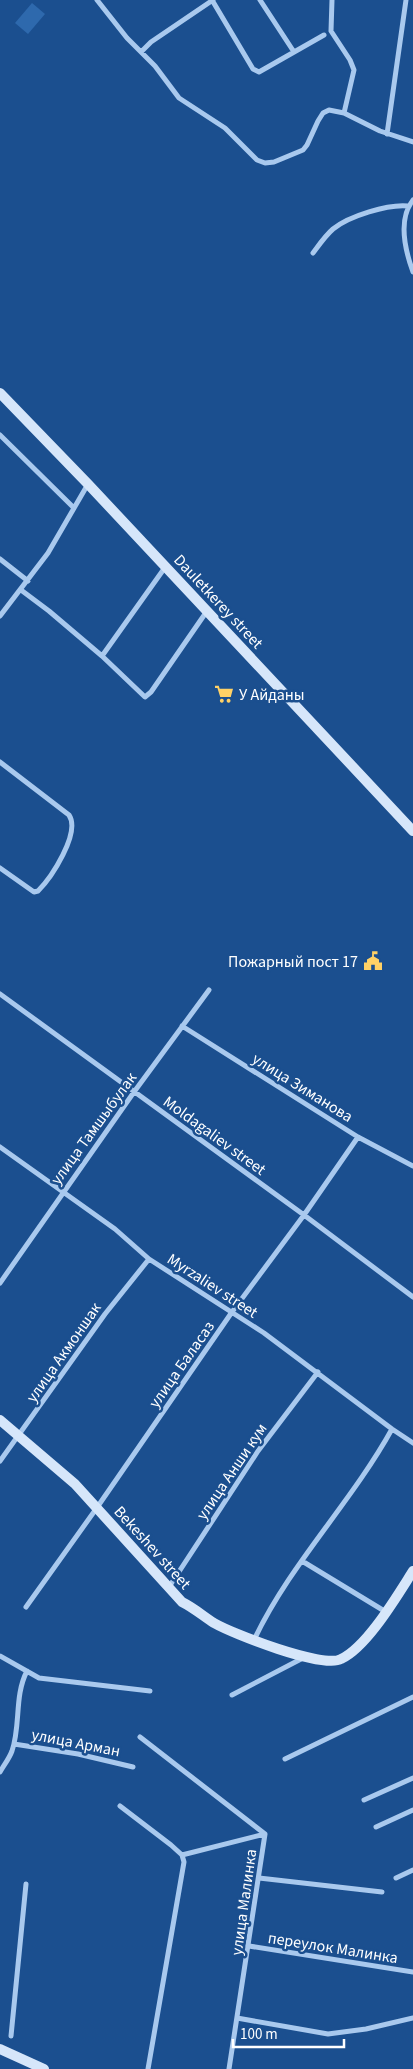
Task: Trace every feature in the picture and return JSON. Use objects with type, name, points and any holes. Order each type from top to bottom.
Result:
[{"type":"main road","name":"Dauletkerey street","points":[[0,393],[166,566],[413,831]]},
{"type":"main road","name":"Bekeshev street","points":[[0,1420],[75,1484],[182,1602],[213,1622],[253,1640],[305,1657],[339,1661],[352,1653],[386,1612],[413,1571]]},
{"type":"main road","points":[[0,2049],[44,2069]]},
{"type":"street","points":[[97,0],[127,38],[155,66],[179,98],[225,128],[257,160],[265,163],[274,162],[303,150],[307,145],[314,126],[324,113],[332,110],[344,113],[387,134],[413,142]]},
{"type":"street","points":[[141,52],[151,42],[213,0],[253,68],[259,72],[324,35]]},
{"type":"street","points":[[260,0],[294,52]]},
{"type":"street","points":[[332,0],[331,32],[350,60],[354,70],[344,113]]},
{"type":"street","points":[[387,134],[406,0]]},
{"type":"street","points":[[413,200],[406,212],[406,241],[408,257],[413,272]]},
{"type":"street","points":[[313,254],[326,236],[339,225],[385,207],[408,206]]},
{"type":"street","points":[[0,435],[74,508]]},
{"type":"street","points":[[0,616],[48,553],[88,484]]},
{"type":"street","points":[[0,559],[28,581]]},
{"type":"street","points":[[102,656],[166,566]]},
{"type":"street","points":[[21,590],[102,656],[145,697],[151,692],[207,610]]},
{"type":"street","points":[[0,762],[69,815],[72,825],[64,852],[55,869],[38,891],[34,892],[0,868]]},
{"type":"street","name":"улица Тамшыбулак","points":[[0,1283],[63,1191],[210,990]]},
{"type":"street","name":"Moldagaliev street","points":[[0,994],[304,1215],[413,1297]]},
{"type":"street","name":"улица Зиманова","points":[[182,1026],[358,1137],[413,1166]]},
{"type":"street","name":"улица Баласаз","points":[[26,1607],[232,1312],[304,1215],[358,1137]]},
{"type":"street","name":"Myrzaliev street","points":[[0,1147],[115,1229],[149,1259],[232,1312],[318,1372],[413,1443]]},
{"type":"street","name":"улица Акмоншак","points":[[0,1461],[105,1314],[149,1259]]},
{"type":"street","name":"улица Анши кум","points":[[168,1588],[258,1451],[318,1372]]},
{"type":"street","points":[[253,1640],[267,1612],[378,1455],[392,1429]]},
{"type":"street","points":[[302,1561],[386,1612]]},
{"type":"street","points":[[0,1656],[39,1678],[150,1691]]},
{"type":"street","points":[[232,1695],[305,1657]]},
{"type":"street","points":[[0,1772],[14,1744],[21,1682],[27,1671]]},
{"type":"street","points":[[285,1759],[413,1697]]},
{"type":"street","name":"улица Малинка","points":[[140,1738],[265,1834],[229,2069]]},
{"type":"street","name":"улица Арман","points":[[14,1744],[78,1754],[133,1767]]},
{"type":"street","points":[[364,1800],[413,1778]]},
{"type":"street","points":[[120,1806],[182,1855],[184,1862],[148,2069]]},
{"type":"street","points":[[376,1827],[413,1810]]},
{"type":"street","points":[[182,1855],[265,1834]]},
{"type":"street","points":[[396,1878],[413,1870]]},
{"type":"street","points":[[259,1878],[382,1892]]},
{"type":"street","points":[[11,2036],[26,1884]]},
{"type":"street","name":"переулок Малинка","points":[[249,1946],[413,1972]]},
{"type":"street","points":[[236,2018],[328,2034],[366,2029],[413,2018]]},
{"type":"shaded area","points":[[32,3],[45,14],[28,34],[15,23]]},
{"type":"place","name":"У Айданы","points":[[224,694]]},
{"type":"place","name":"Пожарный пост 17","points":[[373,961]]}]
